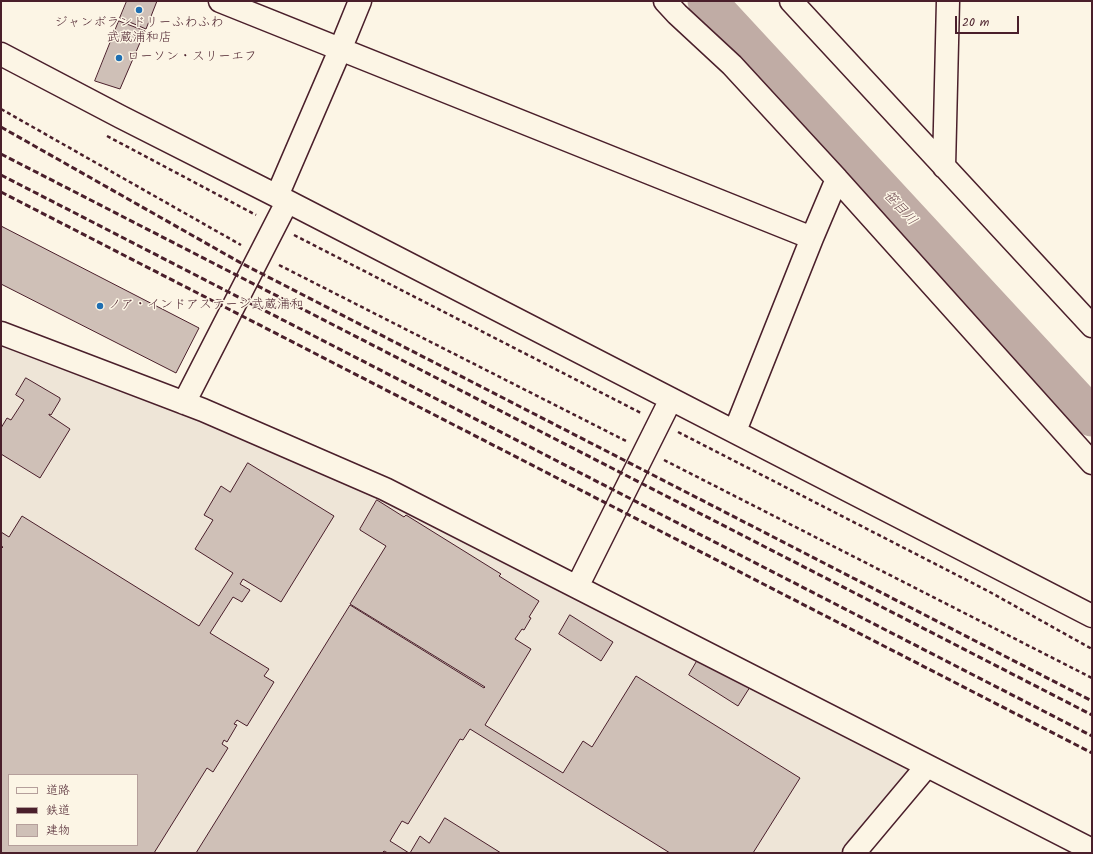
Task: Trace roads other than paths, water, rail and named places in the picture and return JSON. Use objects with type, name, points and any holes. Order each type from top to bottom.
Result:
[{"type":"street","points":[[220,1],[812,238]]},
{"type":"street","points":[[184,404],[260,256],[360,1]]},
{"type":"street","points":[[665,1],[732,65],[838,179],[1092,463]]},
{"type":"street","points":[[790,1],[1092,326]]},
{"type":"street","points":[[944,167],[948,1]]},
{"type":"street","points":[[1,54],[121,118],[735,431],[1092,616]]},
{"type":"street","points":[[735,431],[812,238],[838,179]]},
{"type":"street","points":[[1,332],[184,404],[203,410],[385,489],[1092,850]]},
{"type":"street","points":[[576,587],[671,399]]},
{"type":"street","points":[[854,853],[927,766]]},
{"type":"waterway","name":"笹目川","points":[[707,1],[1092,417]]},
{"type":"railway","points":[[1,127],[241,263],[1092,701]]},
{"type":"railway","points":[[1,154],[1092,715]]},
{"type":"railway","points":[[1,175],[1092,736]]},
{"type":"railway","points":[[1,192],[1092,753]]},
{"type":"place","name":"ジャンボランドリーふわふわ 武蔵浦和店","points":[[139,10]]},
{"type":"place","name":"ローソン・スリーエフ","points":[[119,58]]},
{"type":"place","name":"ノア・インドアステージ武蔵浦和","points":[[100,306]]}]
